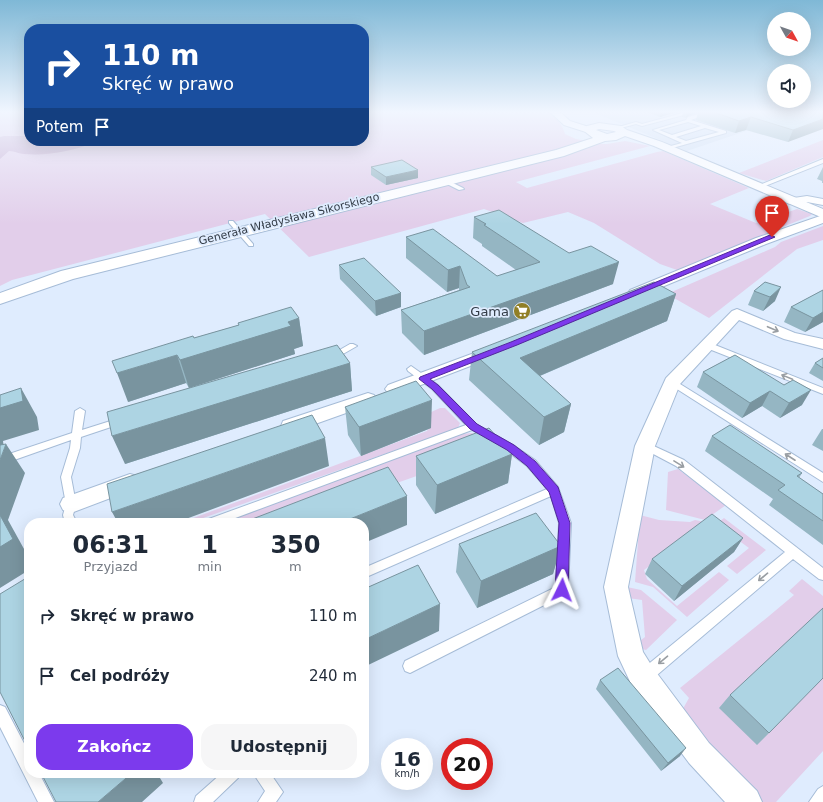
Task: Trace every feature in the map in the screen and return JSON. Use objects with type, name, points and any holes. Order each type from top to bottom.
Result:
[{"type":"street","name":"Generała Władysława Sikorskiego","points":[[0,299],[26,288],[67,275],[235,227],[445,181],[574,148]]},
{"type":"street","points":[[683,148],[758,187],[823,214]]},
{"type":"street","points":[[791,201],[807,199],[823,202]]},
{"type":"street","points":[[622,298],[761,241],[823,219]]},
{"type":"street","points":[[746,802],[699,753],[643,678],[631,656],[616,587],[645,446],[672,382],[737,314],[790,336],[823,344]]},
{"type":"street","points":[[276,431],[417,374],[507,346]]},
{"type":"street","points":[[71,504],[144,477]]},
{"type":"lane","points":[[758,187],[823,161]]},
{"type":"lane","points":[[445,181],[460,189]]},
{"type":"lane","points":[[235,227],[251,245]]},
{"type":"lane","points":[[707,345],[823,391]]},
{"type":"lane","points":[[326,358],[353,346]]},
{"type":"lane","points":[[410,666],[562,590],[565,523],[554,490],[531,463],[510,448],[473,426],[435,387],[417,374]]},
{"type":"lane","points":[[672,382],[823,478]]},
{"type":"lane","points":[[69,518],[68,515],[71,504],[66,477],[75,448],[80,411]]},
{"type":"lane","points":[[0,461],[127,419]]},
{"type":"lane","points":[[224,518],[473,426]]},
{"type":"lane","points":[[645,446],[680,463],[823,575]]},
{"type":"lane","points":[[369,571],[554,490]]},
{"type":"lane","points":[[643,678],[793,552]]},
{"type":"lane","points":[[0,712],[24,759]]},
{"type":"lane","points":[[34,778],[46,802]]},
{"type":"lane","points":[[202,802],[228,778]]},
{"type":"lane","points":[[265,778],[275,792],[266,802]]},
{"type":"lane","points":[[817,802],[823,794]]},
{"type":"shaded area","points":[[0,148],[641,148],[516,182],[527,188],[663,151],[749,188],[710,204],[756,223],[797,209],[812,214],[677,270],[660,264],[594,223],[568,212],[523,223],[484,209],[309,257],[265,214],[12,280],[0,286]]},
{"type":"shaded area","points":[[0,148],[76,148],[51,153],[33,154],[20,154],[9,151],[0,159]]},
{"type":"shaded area","points":[[681,148],[695,148],[687,151]]},
{"type":"shaded area","points":[[802,148],[823,148],[823,157],[766,181],[739,173]]},
{"type":"shaded area","points":[[823,226],[823,240],[797,249],[709,318],[667,294],[775,247],[781,242]]},
{"type":"shaded area","points":[[440,408],[445,408],[460,423],[458,428],[203,518],[193,518],[427,431],[431,425],[427,414]]},
{"type":"shaded area","points":[[472,433],[486,442],[445,466],[394,484],[311,518],[235,518],[460,434]]},
{"type":"shaded area","points":[[678,469],[726,505],[705,520],[666,510],[668,472]]},
{"type":"shaded area","points":[[640,515],[659,520],[690,522],[695,520],[710,523],[644,570],[647,579],[677,606],[719,572],[729,580],[687,617],[653,587],[635,582]]},
{"type":"shaded area","points":[[724,518],[766,550],[737,574],[727,566],[749,548],[716,524]]},
{"type":"shaded area","points":[[802,579],[823,596],[823,751],[776,802],[757,802],[680,714],[689,698],[680,688],[794,595],[789,591]]},
{"type":"shaded area","points":[[627,587],[641,590],[677,620],[646,650],[638,648],[635,645],[645,637],[642,600],[628,598]]},
{"type":"building","points":[[402,160],[418,170],[386,177],[371,167]]},
{"type":"building","points":[[499,210],[569,253],[591,246],[619,262],[424,331],[401,310],[470,287],[467,285],[460,266],[448,270],[406,237],[433,229],[497,276],[540,262],[474,217]]},
{"type":"building","points":[[364,258],[401,293],[375,301],[339,265]]},
{"type":"building","points":[[654,282],[676,294],[520,358],[571,404],[544,417],[472,352]]},
{"type":"building","points":[[765,282],[781,287],[770,297],[754,291]]},
{"type":"building","points":[[823,290],[823,312],[813,318],[791,307]]},
{"type":"building","points":[[291,307],[299,318],[288,322],[291,326],[180,360],[177,355],[117,373],[112,361],[193,336],[194,338],[239,325],[238,323]]},
{"type":"building","points":[[337,345],[350,363],[112,436],[107,412]]},
{"type":"building","points":[[735,355],[784,385],[793,380],[811,390],[789,403],[770,391],[750,403],[703,372]]},
{"type":"building","points":[[823,358],[823,368],[815,363]]},
{"type":"building","points":[[416,381],[432,400],[359,427],[345,407]]},
{"type":"building","points":[[21,388],[23,401],[0,408],[0,395]]},
{"type":"building","points":[[312,415],[325,438],[112,512],[107,484]]},
{"type":"building","points":[[730,425],[802,473],[797,476],[823,494],[823,521],[778,490],[785,485],[712,436]]},
{"type":"building","points":[[489,428],[512,454],[437,485],[416,456]]},
{"type":"building","points":[[6,444],[0,460],[0,445]]},
{"type":"building","points":[[388,467],[407,496],[352,518],[255,518]]},
{"type":"building","points":[[536,513],[561,546],[481,581],[459,544]]},
{"type":"building","points":[[712,514],[743,538],[682,586],[652,559]]},
{"type":"building","points":[[0,515],[13,539],[0,547]]},
{"type":"building","points":[[418,565],[440,604],[369,638],[369,587]]},
{"type":"building","points":[[24,579],[24,739],[0,692],[0,594]]},
{"type":"building","points":[[823,608],[823,678],[769,733],[730,695]]},
{"type":"building","points":[[618,668],[686,748],[668,763],[600,680]]},
{"type":"building","points":[[44,778],[126,778],[98,802],[56,802]]},
{"type":"place","name":"Gama","points":[[522,311]]},
{"type":"route","points":[[562,590],[565,523],[554,490],[531,463],[510,448],[473,426],[435,387],[423,379],[772,237]]}]
